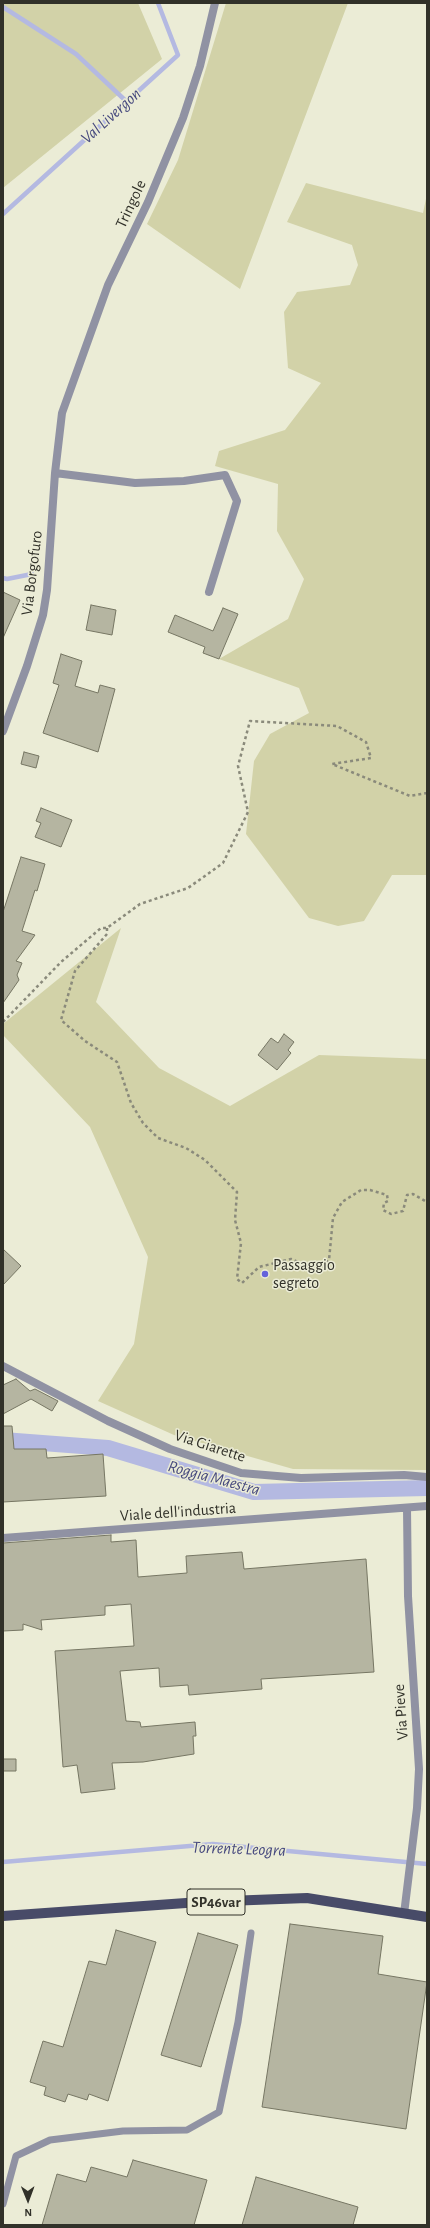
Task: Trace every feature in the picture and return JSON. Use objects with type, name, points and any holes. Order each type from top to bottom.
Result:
[{"type":"main road","name":"SP46var","points":[[3,1916],[200,1902],[307,1898],[427,1917]]},
{"type":"street","name":"Tringole","points":[[62,413],[108,285],[148,202],[184,118],[200,66],[215,3]]},
{"type":"street","name":"Via Borgofuro","points":[[3,731],[27,666],[42,615],[47,590],[55,472],[62,413]]},
{"type":"street","points":[[55,472],[135,484],[184,481],[225,476],[237,501],[209,592]]},
{"type":"street","name":"Via Giarette","points":[[3,1366],[108,1421],[170,1449],[240,1473],[301,1478],[404,1475],[427,1477]]},
{"type":"street","name":"Viale dell'industria","points":[[3,1538],[427,1506]]},
{"type":"street","name":"Via Pieve","points":[[404,1914],[417,1808],[419,1769],[408,1596],[407,1508]]},
{"type":"lane","points":[[3,2204],[16,2156],[50,2140],[123,2131],[186,2130],[219,2112],[238,2022],[251,1933]]},
{"type":"path","points":[[3,1022],[61,962],[101,928],[107,928],[140,904],[188,888],[223,863],[248,812],[238,766],[250,721],[337,726],[366,742],[371,758],[332,764],[410,796],[427,792]]},
{"type":"path","points":[[107,928],[107,934],[75,972],[61,1020],[85,1041],[117,1062],[131,1103],[143,1123],[158,1138],[186,1148],[205,1160],[236,1192],[235,1220],[241,1243],[237,1279],[242,1283],[259,1267],[291,1259],[317,1270],[330,1260],[333,1218],[342,1202],[361,1190],[370,1190],[387,1195],[388,1200],[384,1203],[383,1210],[391,1214],[403,1211],[407,1195],[413,1194],[427,1202]]},
{"type":"green space","points":[[3,3],[138,3],[162,59],[3,188]]},
{"type":"green space","points":[[226,3],[348,3],[240,289],[147,224],[178,160]]},
{"type":"green space","points":[[306,183],[423,213],[427,194],[427,875],[392,875],[364,921],[338,926],[309,918],[246,834],[254,761],[270,734],[309,713],[299,688],[219,659],[288,619],[304,579],[277,531],[278,484],[215,466],[219,451],[285,430],[321,383],[288,368],[284,312],[297,292],[350,285],[358,265],[352,245],[287,222]]},
{"type":"green space","points":[[121,928],[96,1002],[159,1068],[230,1106],[319,1055],[427,1059],[427,1470],[293,1469],[174,1435],[98,1401],[134,1344],[148,1257],[90,1127],[3,1035],[3,1024]]},
{"type":"building","points":[[3,592],[20,600],[3,638]]},
{"type":"building","points":[[91,605],[116,610],[112,635],[86,630]]},
{"type":"building","points":[[223,608],[238,614],[219,659],[203,653],[205,647],[168,632],[175,615],[213,631]]},
{"type":"building","points":[[61,654],[82,661],[75,686],[98,693],[100,685],[115,689],[98,752],[43,733],[59,685],[53,683]]},
{"type":"building","points":[[24,752],[39,756],[36,768],[21,764]]},
{"type":"building","points":[[41,808],[72,820],[61,847],[35,837],[41,823],[36,821]]},
{"type":"building","points":[[21,857],[45,864],[22,931],[35,935],[16,961],[22,963],[17,975],[19,980],[3,1003],[3,912]]},
{"type":"building","points":[[284,1034],[294,1042],[288,1050],[291,1053],[277,1070],[258,1055],[271,1038],[278,1043]]},
{"type":"building","points":[[3,1249],[21,1266],[3,1285]]},
{"type":"building","points":[[16,1379],[30,1391],[35,1389],[58,1401],[52,1411],[31,1399],[3,1414],[3,1385]]},
{"type":"building","points":[[3,1426],[12,1426],[14,1449],[46,1449],[47,1458],[103,1454],[106,1496],[3,1502]]},
{"type":"building","points":[[111,1535],[111,1542],[136,1540],[138,1577],[187,1573],[186,1556],[242,1552],[244,1569],[366,1559],[374,1672],[261,1679],[262,1689],[189,1695],[188,1685],[160,1687],[159,1668],[120,1671],[126,1721],[140,1722],[141,1727],[195,1722],[196,1736],[193,1736],[194,1754],[143,1762],[112,1763],[115,1789],[81,1793],[77,1765],[63,1767],[55,1651],[134,1646],[131,1604],[105,1606],[105,1615],[41,1620],[42,1630],[23,1624],[23,1630],[3,1631],[3,1543]]},
{"type":"building","points":[[3,1759],[16,1759],[16,1771],[3,1771]]},
{"type":"building","points":[[290,1924],[383,1936],[378,1974],[427,1982],[406,2129],[262,2107]]},
{"type":"building","points":[[116,1930],[156,1942],[108,2101],[89,2094],[87,2100],[68,2094],[65,2102],[44,2095],[46,2087],[30,2082],[43,2041],[63,2047],[89,1961],[106,1965]]},
{"type":"building","points":[[198,1933],[238,1945],[201,2067],[161,2055]]},
{"type":"building","points":[[133,2160],[207,2180],[194,2225],[42,2225],[57,2174],[86,2182],[91,2167],[127,2177]]},
{"type":"building","points":[[256,2177],[358,2207],[353,2225],[242,2225]]},
{"type":"waterway","name":"Val Livergon","points":[[3,214],[178,55],[158,3]]},
{"type":"waterway","points":[[3,7],[76,54],[127,102]]},
{"type":"waterway","points":[[3,578],[7,579],[32,574]]},
{"type":"waterway","name":"Roggia Maestra","points":[[3,1440],[108,1448],[254,1492],[427,1488]]},
{"type":"waterway","name":"Torrente Leogra","points":[[3,1862],[213,1844],[427,1864]]},
{"type":"place","name":"Passaggio segreto","points":[[265,1274]]}]
